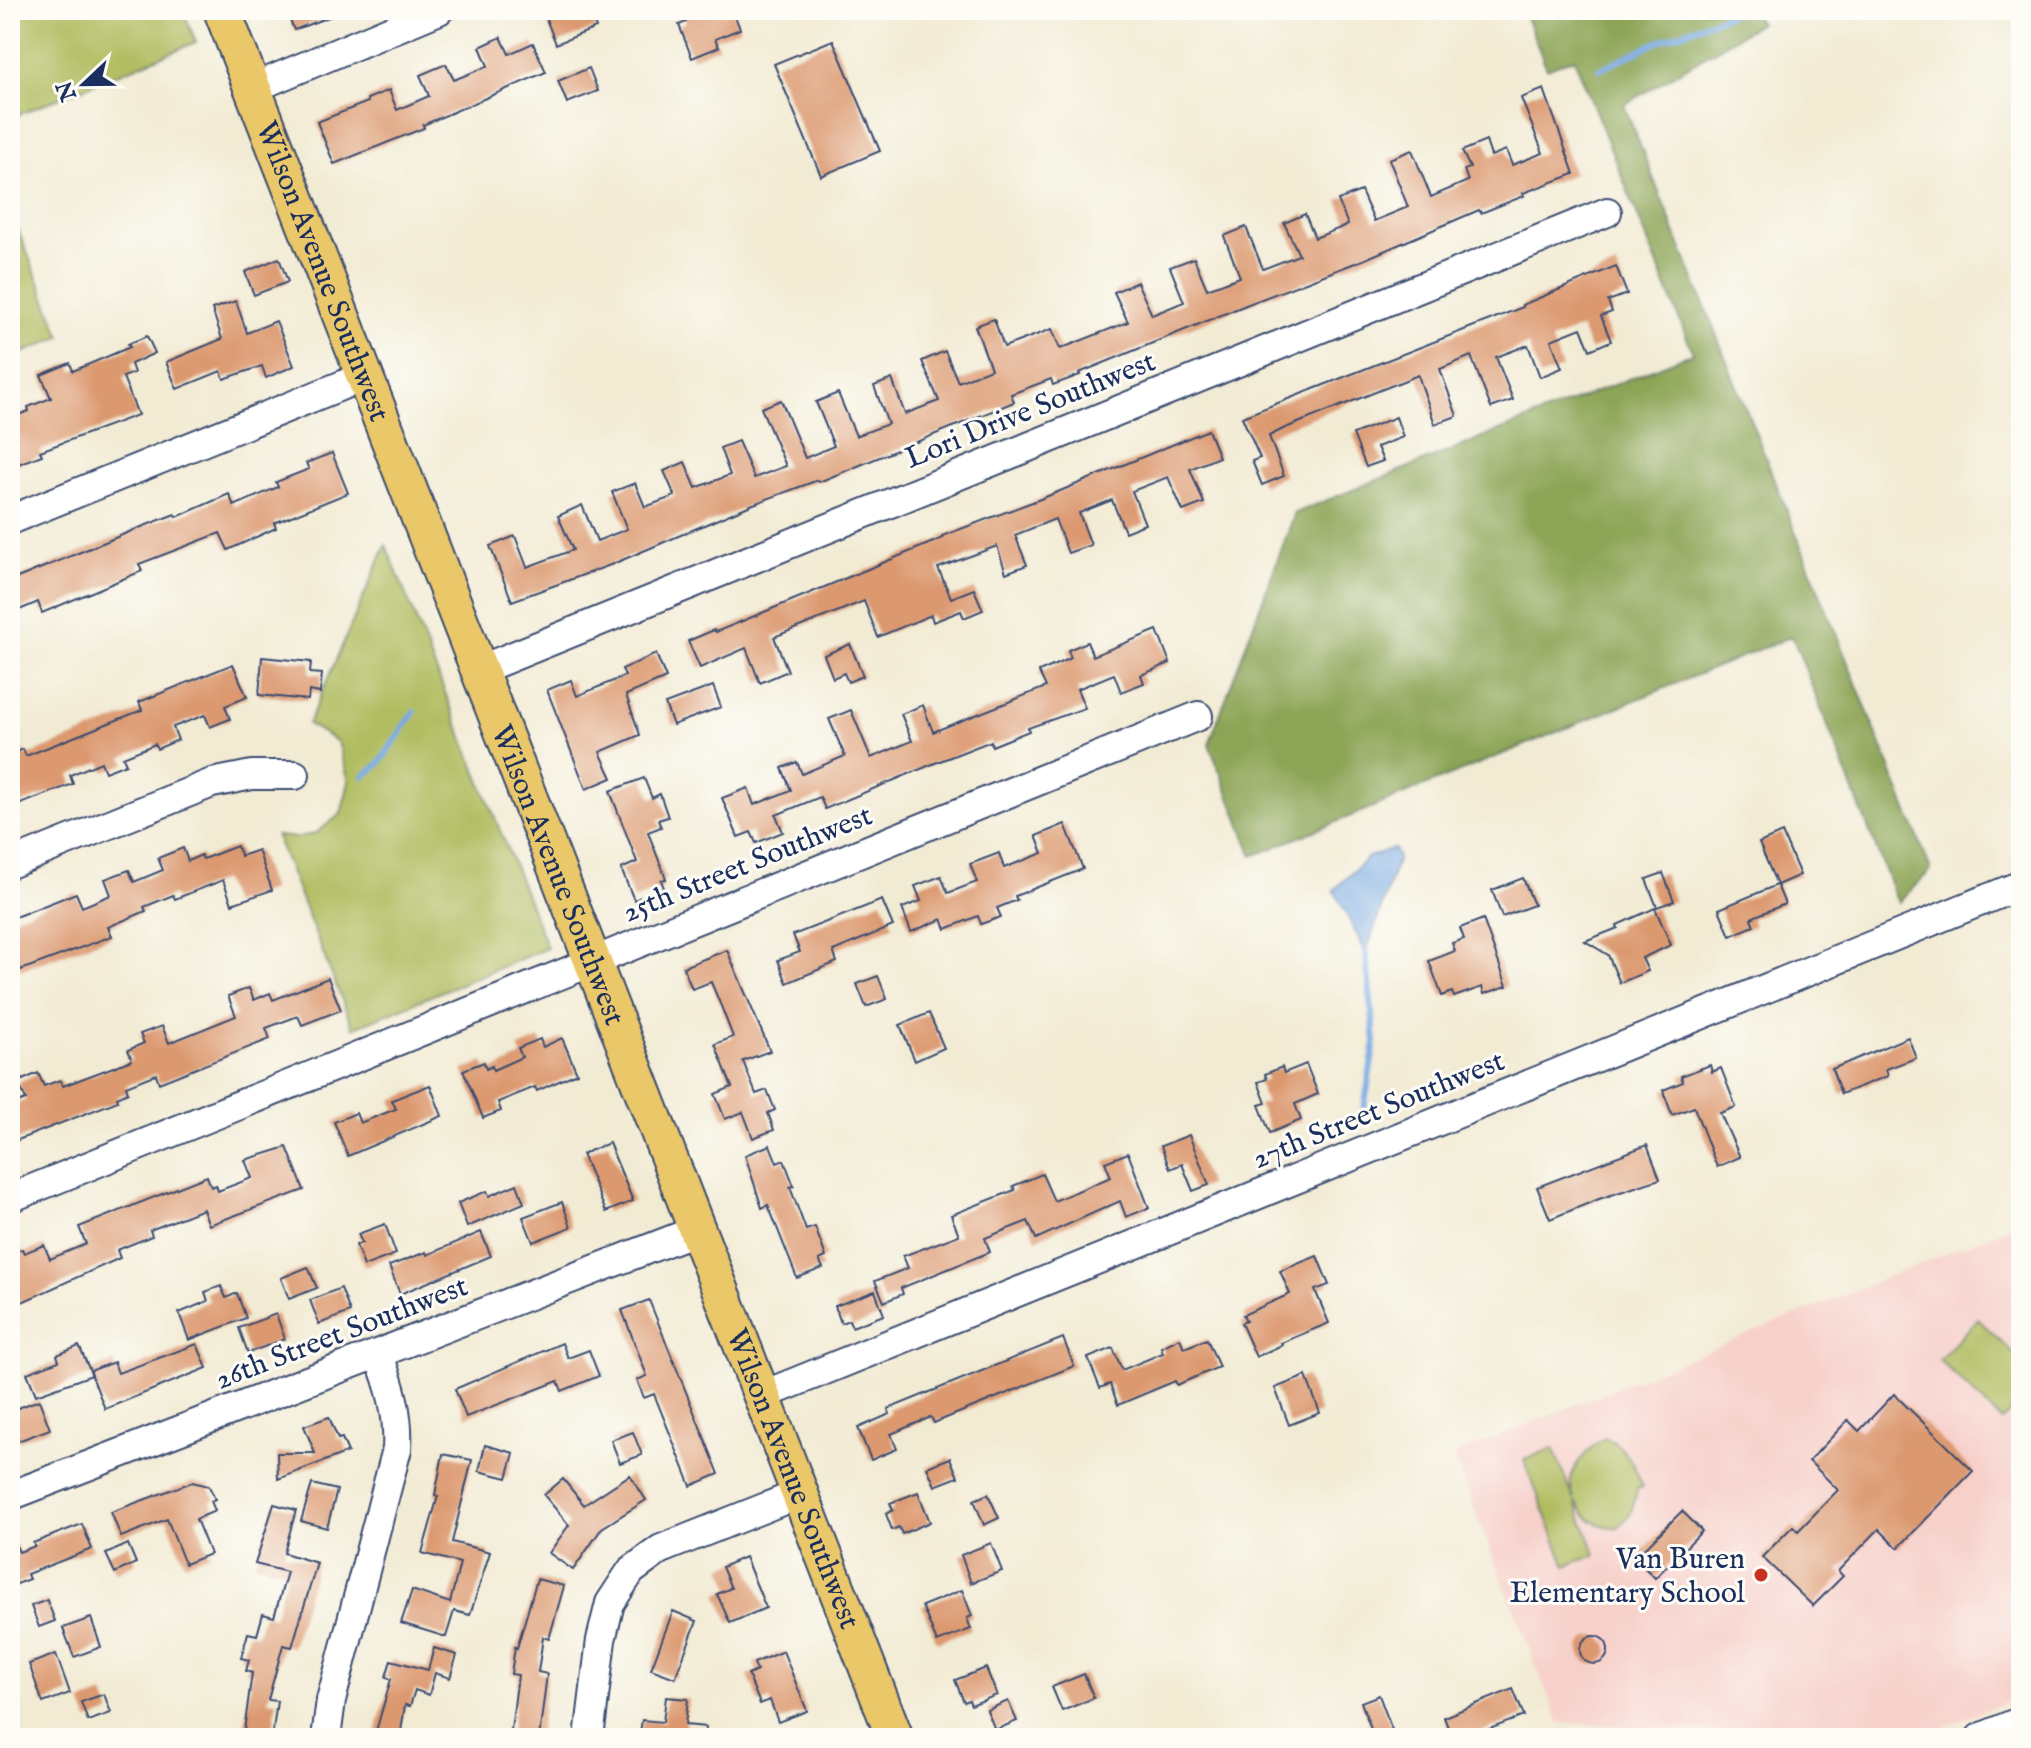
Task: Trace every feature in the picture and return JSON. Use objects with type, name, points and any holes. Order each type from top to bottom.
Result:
[{"type":"main road","name":"Wilson Avenue Southwest","points":[[222,10],[895,1738]]},
{"type":"street","points":[[253,88],[439,10]]},
{"type":"street","name":"Lori Drive Southwest","points":[[479,670],[1607,212]]},
{"type":"street","points":[[10,520],[365,376]]},
{"type":"street","name":"25th Street Southwest","points":[[10,1198],[1198,716]]},
{"type":"street","points":[[10,864],[212,783],[252,775],[295,775]]},
{"type":"street","name":"27th Street Southwest","points":[[761,1396],[2021,885]]},
{"type":"street","name":"26th Street Southwest","points":[[10,1496],[697,1230]]},
{"type":"street","points":[[326,1738],[331,1700],[397,1449],[398,1424],[392,1388],[378,1354]]},
{"type":"street","points":[[589,1738],[601,1640],[610,1603],[631,1571],[661,1549],[799,1494]]},
{"type":"street","points":[[1980,1738],[2021,1721]]},
{"type":"shaded area","name":"Van Buren Elementary School","points":[[2015,1225],[2021,1240],[2021,1696],[1918,1738],[1843,1738],[1559,1723],[1453,1455]]},
{"type":"green space","points":[[10,10],[183,10],[196,42],[10,118]]},
{"type":"green space","points":[[1523,10],[1749,10],[1760,23],[1624,105],[1931,870],[1898,903],[1792,636],[1253,856],[1209,744],[1295,513],[1693,353],[1574,58],[1547,69]]},
{"type":"green space","points":[[10,210],[61,337],[10,358]]},
{"type":"green space","points":[[386,545],[547,948],[353,1028],[276,836],[298,838],[316,833],[341,814],[349,782],[338,742],[308,724]]},
{"type":"green space","points":[[1978,1319],[2021,1361],[2021,1401],[2002,1421],[1939,1360]]},
{"type":"green space","points":[[1604,1438],[1624,1451],[1643,1487],[1637,1489],[1631,1511],[1617,1528],[1592,1520],[1575,1501],[1596,1555],[1566,1566],[1524,1460],[1553,1448],[1574,1500],[1572,1474],[1579,1462]]},
{"type":"water","points":[[1394,848],[1398,858],[1366,953],[1334,890],[1368,857]]},
{"type":"building","points":[[286,10],[342,10],[342,12],[294,30]]},
{"type":"building","points":[[559,10],[589,10],[596,28],[556,44],[545,16]]},
{"type":"building","points":[[696,10],[721,10],[723,15],[733,11],[740,29],[715,39],[719,47],[692,58],[679,25],[686,22],[683,15]]},
{"type":"building","points":[[501,37],[509,54],[533,43],[546,72],[423,125],[424,128],[334,164],[317,122],[368,102],[367,99],[389,90],[397,110],[429,96],[420,75],[446,64],[454,80],[488,66],[480,47]]},
{"type":"building","points":[[833,40],[880,151],[821,176],[774,64]]},
{"type":"building","points":[[589,68],[598,91],[567,103],[558,81]]},
{"type":"building","points":[[1544,89],[1574,174],[1481,213],[1479,210],[1080,375],[1053,385],[1051,379],[1011,394],[1014,402],[819,482],[751,505],[613,564],[512,601],[490,546],[515,536],[527,567],[573,550],[558,516],[582,505],[597,541],[627,529],[612,492],[635,483],[645,507],[675,496],[664,471],[685,462],[696,488],[730,475],[720,448],[738,441],[754,478],[786,466],[761,408],[781,400],[805,458],[834,446],[816,402],[838,393],[856,436],[888,424],[874,386],[892,379],[905,414],[939,401],[922,361],[945,351],[958,382],[991,369],[975,326],[994,319],[1004,347],[1052,329],[1060,349],[1128,322],[1114,292],[1137,282],[1152,315],[1184,302],[1170,267],[1194,258],[1207,289],[1240,277],[1224,236],[1246,227],[1263,269],[1299,255],[1284,223],[1305,214],[1315,238],[1348,225],[1338,200],[1361,191],[1374,221],[1408,207],[1389,159],[1412,150],[1431,197],[1468,181],[1464,170],[1470,168],[1462,151],[1486,141],[1491,156],[1506,150],[1512,165],[1543,153],[1521,98]]},
{"type":"building","points":[[279,258],[288,282],[254,295],[245,272]]},
{"type":"building","points":[[1616,266],[1627,294],[1608,301],[1612,312],[1601,316],[1611,341],[1590,350],[1581,328],[1551,340],[1562,368],[1540,377],[1528,345],[1496,357],[1513,400],[1491,408],[1471,356],[1440,369],[1457,416],[1435,424],[1418,375],[1283,429],[1269,436],[1284,476],[1262,485],[1252,461],[1260,458],[1242,417],[1523,307]]},
{"type":"building","points":[[236,301],[247,333],[276,321],[294,366],[266,378],[262,366],[224,379],[221,371],[177,389],[166,362],[222,339],[212,309]]},
{"type":"building","points":[[147,336],[155,353],[131,364],[134,373],[123,377],[138,415],[40,451],[42,455],[10,467],[10,418],[51,398],[41,375],[70,363],[73,371],[130,347],[128,344]]},
{"type":"building","points":[[1396,417],[1403,437],[1377,447],[1383,461],[1366,467],[1353,434]]},
{"type":"building","points":[[1208,430],[1219,457],[1190,469],[1204,503],[1183,511],[1168,477],[1132,491],[1145,524],[1125,532],[1112,500],[1079,513],[1091,545],[1068,553],[1055,519],[1015,535],[1027,565],[1006,573],[997,546],[938,568],[951,598],[974,589],[983,610],[964,618],[961,611],[933,622],[931,615],[878,637],[864,601],[774,637],[788,671],[760,683],[746,648],[700,668],[688,641],[714,630],[716,632],[942,536]]},
{"type":"building","points":[[332,453],[348,493],[274,523],[276,528],[228,550],[220,533],[139,564],[142,571],[42,613],[38,602],[10,614],[10,581],[229,494],[234,506],[278,487],[276,482],[309,469],[306,463]]},
{"type":"building","points":[[1157,630],[1170,663],[1141,675],[1144,683],[1121,692],[1114,674],[1077,689],[1085,708],[1028,728],[1029,731],[992,746],[991,741],[825,809],[820,797],[776,815],[783,832],[756,843],[751,832],[738,837],[722,798],[748,788],[754,805],[791,790],[782,768],[797,762],[802,774],[845,756],[829,719],[851,710],[871,758],[912,741],[901,714],[923,705],[933,732],[1046,687],[1039,672],[1071,658],[1068,650],[1087,642],[1093,656]]},
{"type":"building","points":[[850,644],[863,676],[848,682],[844,673],[833,678],[824,655]]},
{"type":"building","points":[[656,654],[666,678],[626,695],[640,735],[600,752],[612,778],[586,789],[547,690],[571,680],[577,696],[625,676],[622,669]]},
{"type":"building","points":[[262,657],[311,662],[310,673],[322,674],[320,693],[309,691],[308,700],[259,695]]},
{"type":"building","points":[[233,664],[247,697],[225,706],[230,719],[210,727],[205,715],[173,727],[178,740],[157,749],[155,744],[123,757],[126,764],[105,772],[101,762],[70,775],[73,784],[10,808],[10,755],[23,749],[26,756],[142,710],[139,702]]},
{"type":"building","points":[[713,686],[721,707],[673,725],[665,704]]},
{"type":"building","points":[[644,778],[652,798],[660,794],[668,817],[658,820],[661,827],[648,832],[666,879],[661,880],[664,888],[634,900],[621,869],[637,862],[610,791]]},
{"type":"building","points":[[1065,824],[1083,869],[1015,896],[1017,900],[997,908],[1001,917],[981,924],[978,916],[946,929],[942,919],[911,932],[902,908],[921,901],[915,886],[941,876],[948,893],[977,882],[970,864],[999,853],[1004,868],[1043,853],[1036,836]]},
{"type":"building","points":[[1782,833],[1800,875],[1777,885],[1759,843]]},
{"type":"building","points":[[237,846],[241,856],[258,850],[272,890],[232,904],[223,880],[175,899],[173,895],[144,907],[146,911],[108,927],[112,936],[21,970],[10,942],[10,919],[76,893],[82,907],[111,895],[105,879],[129,870],[134,882],[163,870],[158,858],[183,848],[188,861],[201,855],[203,859]]},
{"type":"building","points":[[1663,873],[1674,901],[1657,907],[1646,879]]},
{"type":"building","points":[[1523,878],[1534,905],[1502,917],[1492,890]]},
{"type":"building","points":[[1777,885],[1785,904],[1751,918],[1754,926],[1730,936],[1719,909]]},
{"type":"building","points":[[882,900],[893,926],[833,951],[837,962],[787,983],[778,960],[800,952],[793,935]]},
{"type":"building","points":[[1655,908],[1671,945],[1642,958],[1648,971],[1620,983],[1608,955],[1585,941]]},
{"type":"building","points":[[1483,919],[1507,986],[1484,994],[1482,987],[1454,997],[1452,992],[1442,996],[1429,961],[1455,951],[1452,943],[1464,939],[1460,928]]},
{"type":"building","points":[[727,950],[770,1051],[743,1061],[756,1094],[767,1090],[775,1110],[768,1113],[774,1130],[753,1138],[743,1112],[725,1119],[715,1094],[732,1087],[715,1044],[733,1037],[721,1006],[711,982],[692,989],[683,967]]},
{"type":"building","points":[[878,976],[887,999],[866,1007],[857,984]]},
{"type":"building","points":[[328,978],[341,1010],[302,1025],[298,1016],[266,1028],[270,1039],[159,1083],[156,1074],[126,1086],[128,1092],[117,1097],[118,1101],[10,1143],[10,1106],[26,1100],[18,1082],[38,1073],[44,1086],[60,1080],[63,1086],[132,1060],[128,1050],[144,1043],[140,1034],[162,1026],[169,1043],[236,1016],[228,996],[249,988],[254,1000],[270,993],[273,1000]]},
{"type":"building","points":[[929,1013],[944,1048],[915,1061],[900,1025]]},
{"type":"building","points":[[1908,1037],[1916,1058],[1886,1069],[1888,1076],[1841,1094],[1832,1069]]},
{"type":"building","points":[[562,1038],[577,1073],[537,1091],[535,1087],[498,1102],[501,1111],[483,1118],[463,1070],[484,1062],[486,1069],[492,1066],[493,1070],[522,1057],[518,1048],[540,1039],[543,1047]]},
{"type":"building","points":[[1306,1064],[1318,1094],[1295,1104],[1301,1120],[1270,1133],[1259,1105],[1266,1103],[1258,1082],[1267,1079],[1265,1074],[1282,1067],[1284,1073]]},
{"type":"building","points":[[1710,1065],[1712,1072],[1721,1068],[1736,1107],[1720,1113],[1740,1157],[1717,1167],[1694,1107],[1672,1115],[1663,1090],[1683,1082],[1681,1076]]},
{"type":"building","points":[[430,1085],[442,1116],[348,1156],[334,1122],[356,1113],[360,1123],[396,1109],[392,1100]]},
{"type":"building","points":[[1189,1135],[1209,1185],[1193,1191],[1182,1164],[1170,1169],[1161,1146]]},
{"type":"building","points":[[609,1143],[633,1201],[606,1212],[582,1154]]},
{"type":"building","points":[[770,1145],[777,1163],[784,1160],[806,1230],[815,1227],[826,1257],[819,1260],[823,1268],[797,1278],[768,1205],[762,1208],[745,1155]]},
{"type":"building","points":[[1647,1145],[1660,1179],[1550,1219],[1537,1187]]},
{"type":"building","points":[[287,1147],[304,1190],[209,1225],[203,1209],[150,1230],[152,1236],[117,1250],[120,1258],[20,1303],[10,1278],[10,1254],[22,1249],[24,1253],[44,1245],[50,1259],[86,1244],[79,1227],[207,1176],[211,1187],[216,1185],[218,1191],[252,1178],[245,1160]]},
{"type":"building","points":[[1128,1153],[1149,1208],[1126,1217],[1120,1201],[1036,1239],[1028,1221],[985,1238],[990,1252],[901,1288],[903,1294],[884,1302],[875,1281],[908,1268],[903,1256],[959,1235],[951,1215],[1015,1190],[1013,1186],[1042,1174],[1054,1201],[1111,1177],[1105,1162]]},
{"type":"building","points":[[517,1184],[524,1203],[467,1227],[458,1203],[487,1191],[489,1196]]},
{"type":"building","points":[[562,1202],[571,1227],[533,1242],[523,1217]]},
{"type":"building","points":[[385,1224],[396,1254],[364,1266],[356,1245],[362,1243],[358,1234]]},
{"type":"building","points":[[481,1232],[491,1256],[400,1294],[389,1266],[426,1252],[427,1255]]},
{"type":"building","points":[[1317,1256],[1329,1285],[1315,1290],[1329,1323],[1256,1357],[1241,1323],[1246,1321],[1243,1315],[1290,1294],[1280,1271]]},
{"type":"building","points":[[308,1267],[317,1288],[289,1299],[281,1278]]},
{"type":"building","points":[[221,1286],[226,1298],[237,1293],[246,1318],[189,1340],[179,1313],[208,1301],[205,1292]]},
{"type":"building","points":[[341,1288],[350,1312],[319,1324],[310,1300]]},
{"type":"building","points":[[875,1291],[884,1315],[852,1327],[849,1320],[841,1323],[835,1306]]},
{"type":"building","points":[[649,1300],[719,1474],[691,1486],[654,1394],[644,1398],[637,1380],[647,1376],[622,1310]]},
{"type":"building","points":[[276,1314],[285,1339],[248,1353],[239,1328]]},
{"type":"building","points":[[1063,1338],[1074,1366],[934,1423],[931,1417],[891,1434],[897,1449],[871,1460],[858,1428],[890,1414],[888,1409]]},
{"type":"building","points":[[1180,1338],[1184,1348],[1207,1339],[1219,1367],[1118,1405],[1110,1384],[1100,1388],[1088,1358],[1113,1348],[1122,1370],[1163,1353],[1161,1347]]},
{"type":"building","points":[[562,1343],[568,1358],[589,1350],[599,1376],[562,1391],[558,1381],[466,1417],[455,1389]]},
{"type":"building","points":[[197,1344],[207,1368],[105,1409],[90,1371],[114,1362],[118,1373]]},
{"type":"building","points":[[79,1346],[92,1375],[36,1395],[27,1373],[59,1361],[57,1355]]},
{"type":"building","points":[[1306,1376],[1320,1413],[1289,1425],[1275,1388]]},
{"type":"building","points":[[1894,1394],[1973,1471],[1898,1548],[1879,1529],[1838,1571],[1843,1576],[1813,1606],[1762,1557],[1793,1526],[1798,1531],[1838,1490],[1809,1461],[1848,1420],[1859,1431]]},
{"type":"building","points":[[39,1400],[50,1429],[10,1444],[10,1411]]},
{"type":"building","points":[[329,1417],[338,1439],[342,1438],[348,1452],[278,1479],[277,1453],[315,1453],[304,1426]]},
{"type":"building","points":[[633,1432],[642,1455],[620,1463],[611,1440]]},
{"type":"building","points":[[485,1445],[514,1453],[507,1478],[479,1471]]},
{"type":"building","points":[[443,1454],[472,1460],[452,1542],[490,1552],[470,1615],[454,1611],[446,1637],[401,1623],[412,1590],[450,1603],[460,1563],[422,1553],[438,1496],[435,1495]]},
{"type":"building","points":[[950,1458],[958,1477],[935,1486],[927,1467]]},
{"type":"building","points":[[630,1475],[646,1500],[602,1528],[573,1570],[549,1553],[569,1525],[544,1495],[563,1479],[584,1505]]},
{"type":"building","points":[[192,1482],[209,1486],[215,1499],[211,1501],[215,1511],[196,1519],[210,1554],[185,1564],[167,1519],[121,1537],[111,1512]]},
{"type":"building","points":[[312,1484],[337,1490],[327,1528],[301,1521]]},
{"type":"building","points":[[918,1492],[930,1522],[902,1534],[899,1527],[892,1530],[886,1514],[893,1510],[890,1503]]},
{"type":"building","points":[[988,1494],[999,1518],[984,1525],[974,1500]]},
{"type":"building","points":[[274,1504],[296,1510],[284,1553],[317,1563],[292,1647],[283,1645],[268,1700],[277,1701],[272,1738],[243,1738],[252,1673],[246,1671],[249,1660],[241,1658],[248,1633],[257,1635],[263,1614],[274,1617],[287,1572],[255,1564]]},
{"type":"building","points":[[1682,1511],[1702,1531],[1655,1578],[1635,1558]]},
{"type":"building","points":[[82,1524],[92,1549],[27,1574],[29,1579],[10,1587],[10,1533],[19,1552],[35,1546],[33,1543]]},
{"type":"building","points":[[991,1543],[1002,1571],[971,1583],[961,1555]]},
{"type":"building","points":[[128,1544],[136,1563],[115,1573],[106,1554]]},
{"type":"building","points":[[745,1557],[766,1608],[730,1623],[717,1594],[731,1588],[722,1567]]},
{"type":"building","points":[[537,1579],[564,1586],[549,1639],[543,1637],[538,1672],[547,1674],[539,1738],[510,1738],[518,1675],[511,1674],[515,1647]]},
{"type":"building","points":[[962,1590],[972,1616],[967,1618],[971,1629],[937,1642],[922,1606]]},
{"type":"building","points":[[47,1600],[55,1621],[39,1627],[31,1606]]},
{"type":"building","points":[[673,1611],[697,1621],[675,1678],[651,1669]]},
{"type":"building","points":[[91,1618],[101,1647],[74,1657],[63,1628]]},
{"type":"building","points":[[1594,1636],[1604,1640],[1608,1650],[1604,1660],[1594,1664],[1584,1660],[1580,1650],[1584,1640]]},
{"type":"building","points":[[434,1648],[457,1655],[450,1678],[435,1673],[429,1695],[415,1690],[410,1706],[405,1705],[400,1738],[374,1738],[391,1679],[386,1677],[391,1660],[428,1670]]},
{"type":"building","points":[[783,1651],[807,1711],[778,1722],[770,1700],[760,1704],[748,1675],[757,1671],[754,1663]]},
{"type":"building","points":[[56,1654],[70,1693],[43,1703],[29,1664]]},
{"type":"building","points":[[986,1668],[997,1695],[971,1705],[969,1700],[964,1702],[955,1680]]},
{"type":"building","points":[[1084,1674],[1094,1698],[1062,1711],[1052,1687]]},
{"type":"building","points":[[1513,1689],[1524,1716],[1476,1734],[1478,1738],[1452,1738],[1444,1717]]},
{"type":"building","points":[[104,1694],[111,1713],[88,1721],[81,1702]]},
{"type":"building","points":[[1379,1695],[1392,1730],[1374,1737],[1361,1702]]},
{"type":"building","points":[[666,1697],[688,1699],[685,1725],[706,1727],[705,1738],[639,1738],[642,1720],[663,1722]]},
{"type":"building","points":[[1008,1701],[1017,1721],[995,1730],[987,1710]]},
{"type":"waterway","points":[[1600,69],[1662,40],[1742,10]]},
{"type":"waterway","points":[[364,776],[379,764],[414,712]]},
{"type":"waterway","points":[[1362,1122],[1375,1041],[1366,953]]},
{"type":"place","name":"Van Buren Elementary School","points":[[1761,1575]]}]
